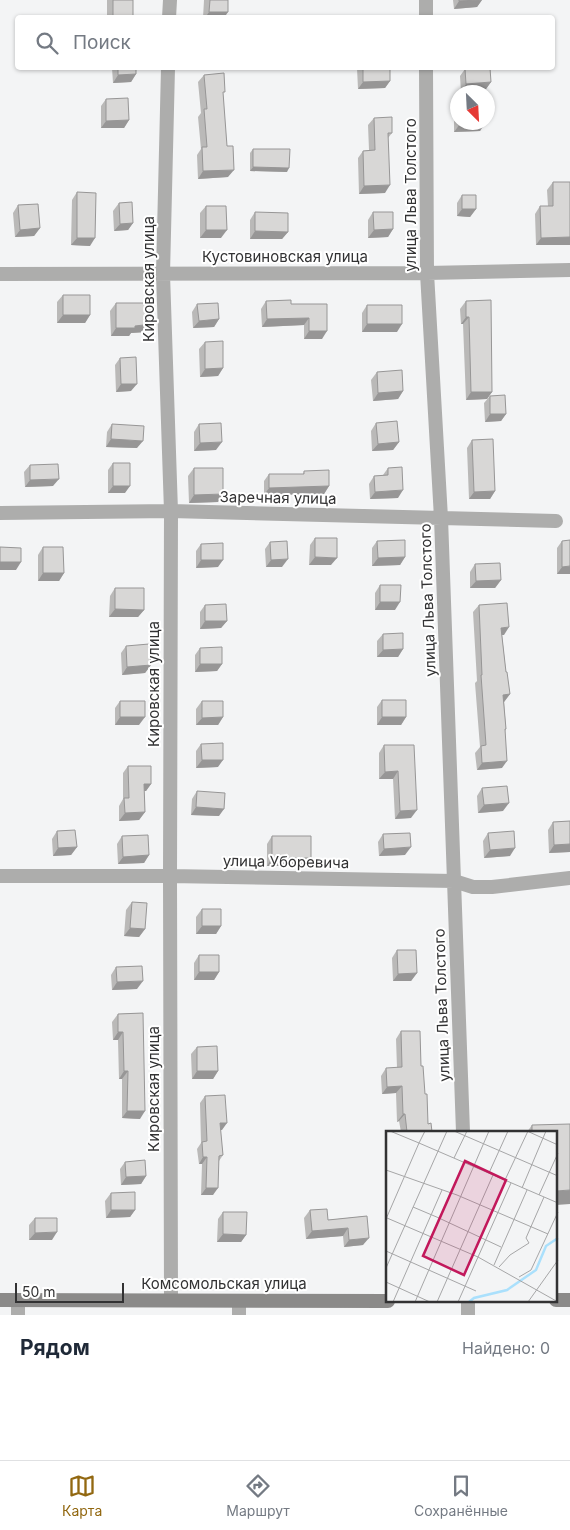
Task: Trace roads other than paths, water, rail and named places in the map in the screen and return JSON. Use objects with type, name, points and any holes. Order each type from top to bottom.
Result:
[{"type":"main road","name":"Комсомольская улица","points":[[0,1300],[171,1300],[239,1308],[386,1301]]},
{"type":"street","points":[[169,15],[170,0]]},
{"type":"street","points":[[426,0],[426,15]]},
{"type":"street","name":"Кировская улица","points":[[168,70],[163,274],[171,512],[171,1300]]},
{"type":"street","name":"улица Льва Толстого","points":[[426,70],[427,273],[441,518],[463,1131]]},
{"type":"street","name":"Кустовиновская улица","points":[[0,274],[427,273],[570,270]]},
{"type":"street","name":"Заречная улица","points":[[0,512],[171,512],[556,521]]},
{"type":"street","name":"улица Уборевича","points":[[0,876],[170,876],[454,881],[473,887],[492,887],[570,878]]},
{"type":"street","points":[[18,1300],[18,1315]]},
{"type":"street","points":[[468,1302],[468,1315]]}]
